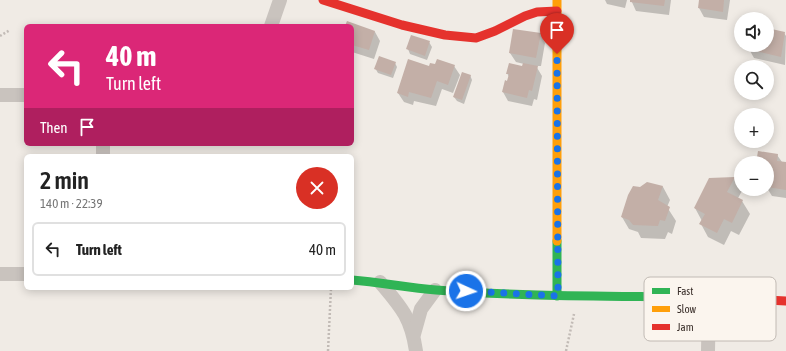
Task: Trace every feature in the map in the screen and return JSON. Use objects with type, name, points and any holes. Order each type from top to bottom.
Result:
[{"type":"street","points":[[272,24],[280,0]]},
{"type":"street","points":[[322,0],[402,25],[446,35],[476,38],[537,12],[557,11]]},
{"type":"street","points":[[557,0],[558,296]]},
{"type":"street","points":[[0,95],[24,95]]},
{"type":"street","points":[[0,274],[24,274]]},
{"type":"street","points":[[354,280],[380,282],[435,290],[576,297],[644,298]]},
{"type":"street","points":[[380,282],[400,305],[408,318],[414,334],[416,351]]},
{"type":"street","points":[[414,334],[421,309],[435,290]]},
{"type":"street","points":[[776,301],[786,301]]},
{"type":"street","points":[[708,341],[708,351]]},
{"type":"path","points":[[0,36],[10,30]]},
{"type":"path","points":[[328,351],[331,290]]},
{"type":"path","points":[[566,351],[576,297]]},
{"type":"building","points":[[630,0],[665,0],[664,6],[630,2]]},
{"type":"building","points":[[699,0],[724,0],[723,12],[698,8]]},
{"type":"building","points":[[347,21],[375,31],[369,50],[354,46],[354,24],[346,24]]},
{"type":"building","points":[[513,29],[541,33],[536,58],[509,53]]},
{"type":"building","points":[[774,30],[785,32],[781,57],[760,52],[774,52]]},
{"type":"building","points":[[411,35],[430,41],[425,56],[406,49]]},
{"type":"building","points":[[379,56],[396,62],[391,75],[374,69]]},
{"type":"building","points":[[408,59],[429,66],[430,63],[435,64],[437,59],[455,65],[448,85],[437,81],[431,98],[409,92],[408,97],[397,93]]},
{"type":"building","points":[[509,63],[522,66],[523,63],[538,66],[532,91],[529,90],[527,98],[502,92],[505,80],[507,81],[509,74],[506,74]]},
{"type":"building","points":[[462,72],[471,75],[462,100],[453,97]]},
{"type":"building","points":[[758,151],[778,154],[777,161],[786,162],[786,190],[774,188],[774,156],[757,156]]},
{"type":"building","points":[[734,177],[727,192],[743,200],[732,223],[724,219],[717,233],[699,224],[705,214],[694,208],[709,178]]},
{"type":"building","points":[[647,182],[663,186],[658,200],[670,207],[665,221],[660,220],[658,226],[633,225],[629,220],[621,217],[628,195],[633,186],[640,187]]},
{"type":"traffic: fast","points":[[557,241],[557,296]]},
{"type":"traffic: fast","points":[[354,280],[426,289],[466,292],[644,297]]},
{"type":"traffic: slow","points":[[557,0],[557,241]]},
{"type":"traffic: jam","points":[[323,0],[402,25],[445,35],[476,38],[495,31],[525,16],[537,12],[557,11]]},
{"type":"traffic: jam","points":[[776,300],[786,301]]},
{"type":"route","points":[[466,291],[558,296],[557,54]]}]
